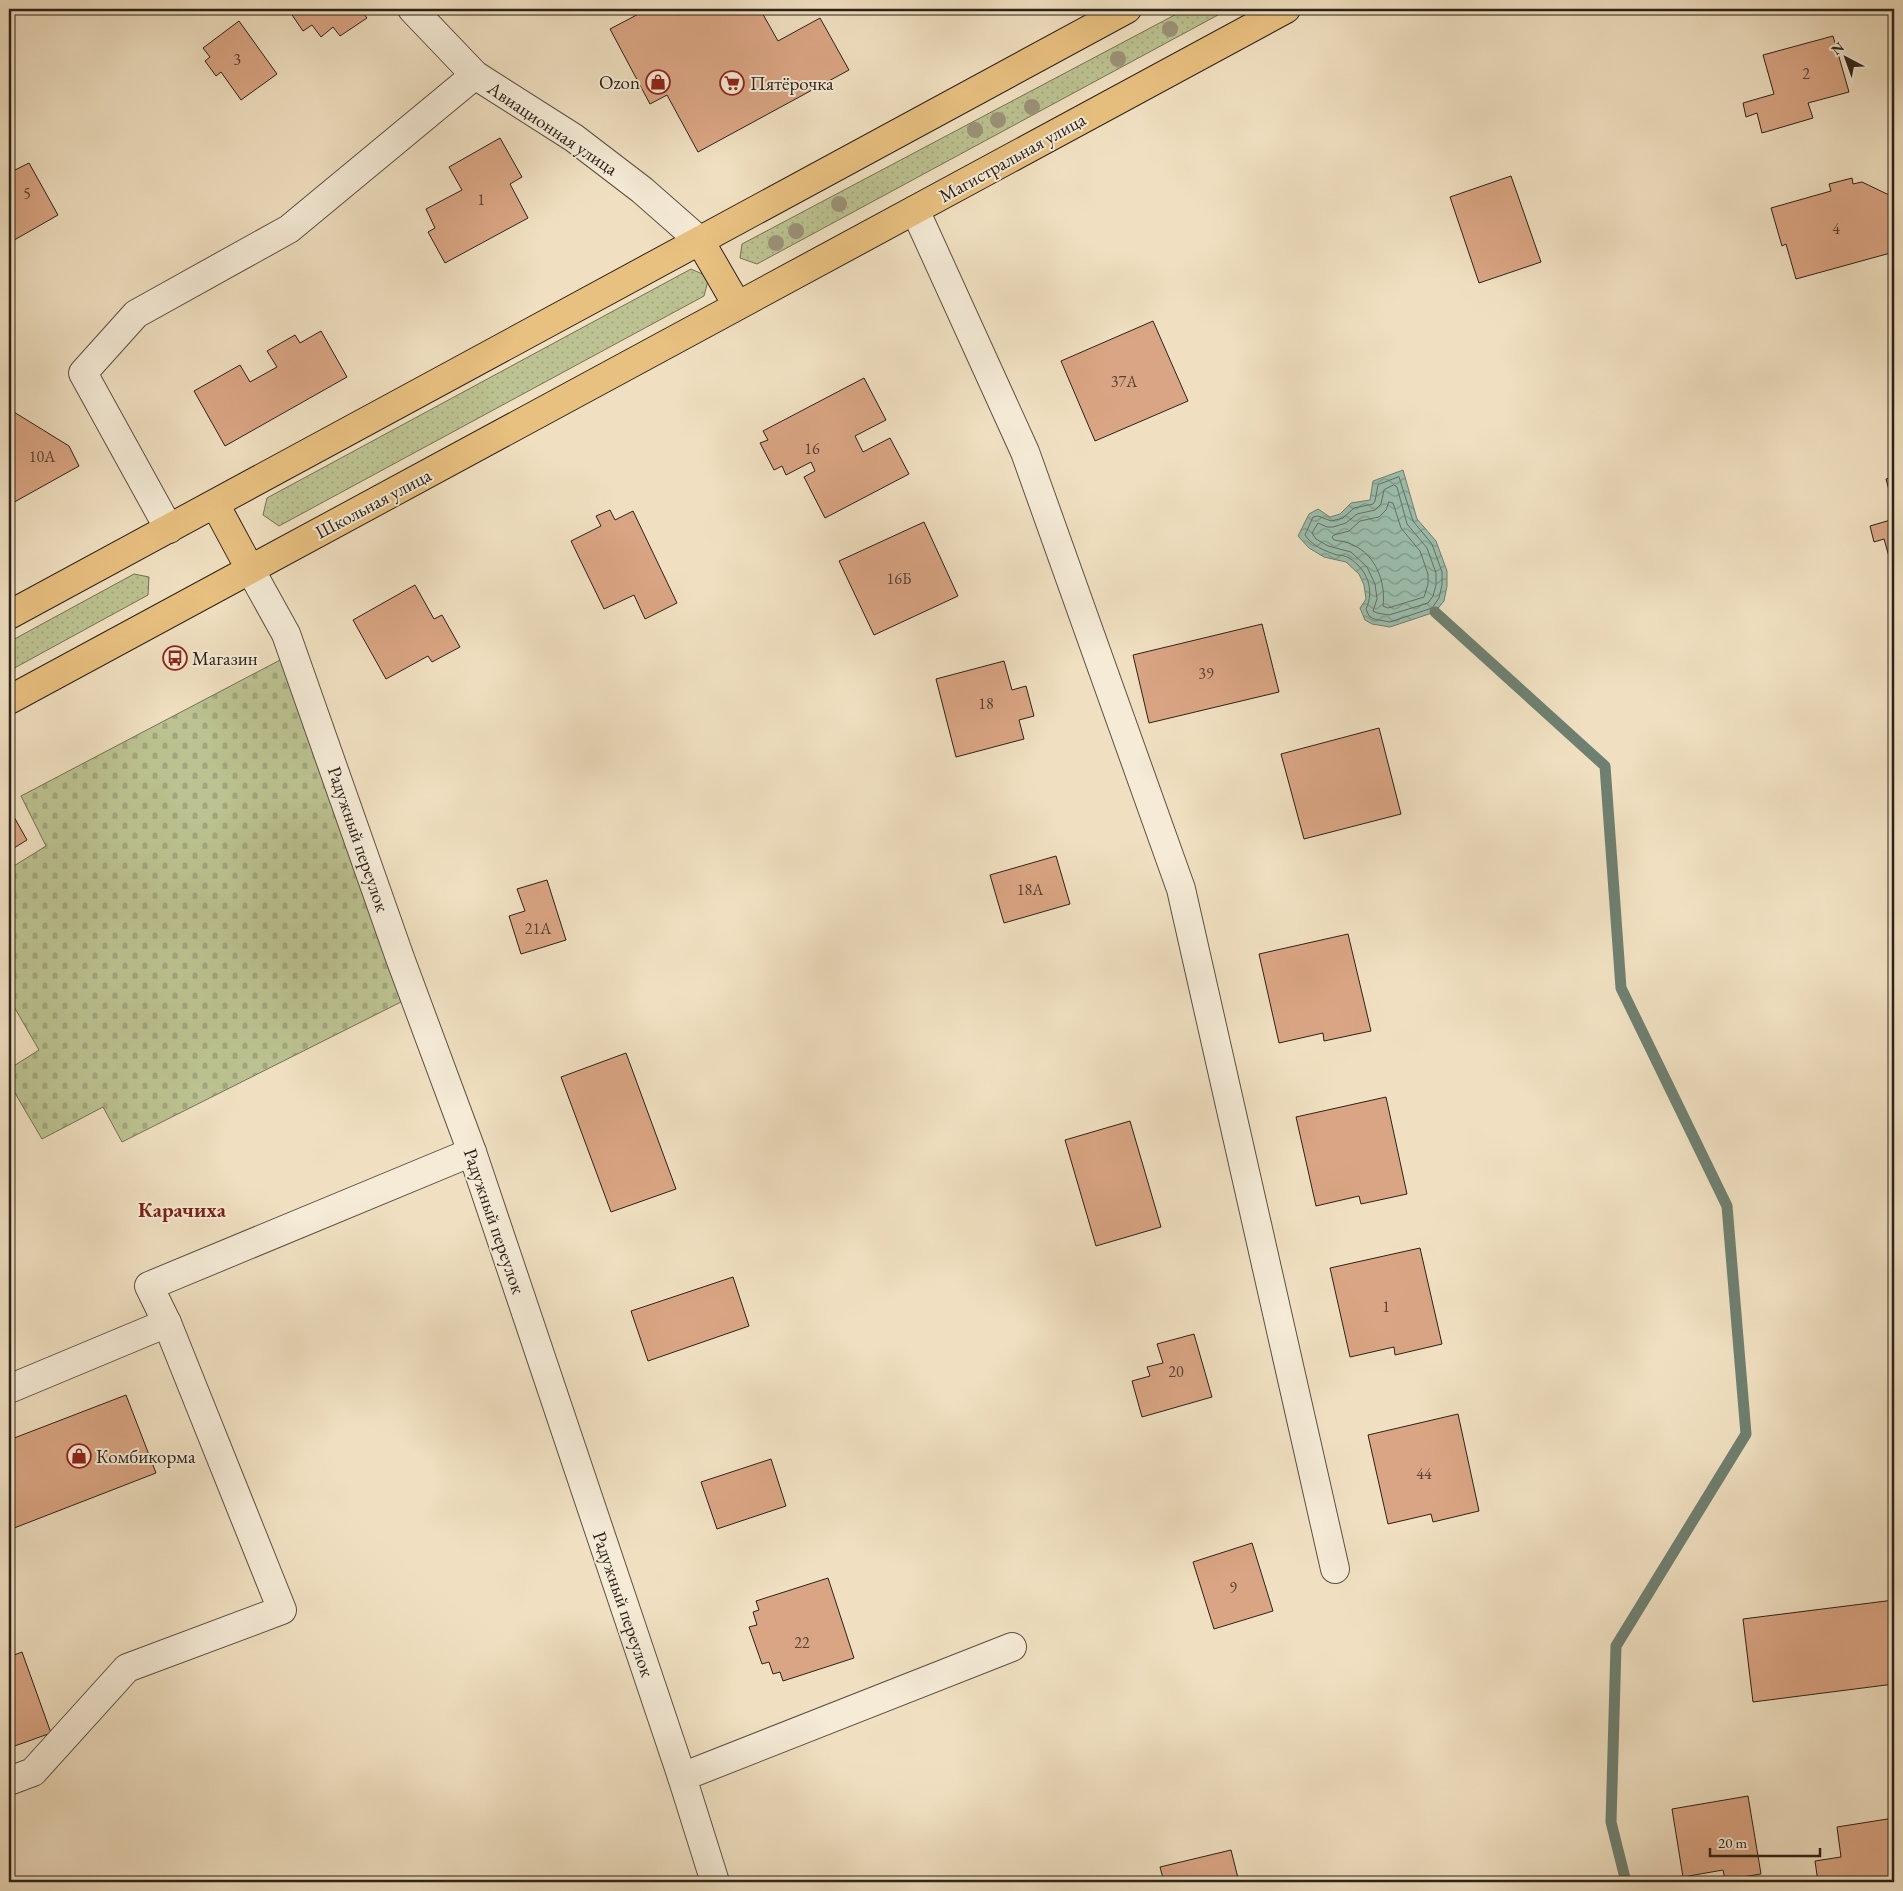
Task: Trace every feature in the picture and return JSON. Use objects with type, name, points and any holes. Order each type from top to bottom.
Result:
[{"type":"main road","points":[[9,615],[1127,9]]},
{"type":"main road","name":"Магистральная улица","points":[[736,305],[1286,9]]},
{"type":"main road","points":[[700,241],[736,305]]},
{"type":"main road","name":"Школьная улица","points":[[9,700],[736,305]]},
{"type":"main road","points":[[215,504],[250,569]]},
{"type":"street","name":"Авиационная улица","points":[[412,9],[475,75],[574,138],[642,190],[700,241]]},
{"type":"street","points":[[169,529],[83,373],[136,314],[289,229],[475,75]]},
{"type":"street","points":[[915,210],[1025,452],[1180,889],[1335,1569]]},
{"type":"street","name":"Радужный переулок","points":[[250,569],[286,634],[400,958],[472,1152],[682,1777],[715,1882]]},
{"type":"street","points":[[9,1781],[33,1772],[127,1668],[282,1610],[167,1323],[149,1286],[472,1152]]},
{"type":"street","points":[[9,1389],[167,1323]]},
{"type":"street","points":[[682,1777],[1012,1647]]},
{"type":"green space","points":[[1186,9],[1229,9],[757,264],[740,258],[742,244]]},
{"type":"green space","points":[[691,269],[709,277],[704,296],[279,526],[263,515],[267,498]]},
{"type":"green space","points":[[134,574],[149,577],[148,595],[9,671],[9,642]]},
{"type":"green space","points":[[282,659],[401,1002],[122,1142],[103,1107],[42,1139],[9,1083],[9,1069],[39,1050],[9,998],[9,869],[46,846],[21,796]]},
{"type":"water","points":[[1403,470],[1417,519],[1436,541],[1447,571],[1447,586],[1444,601],[1435,612],[1390,627],[1372,624],[1365,620],[1360,608],[1366,599],[1364,585],[1359,574],[1346,562],[1324,557],[1309,548],[1298,536],[1309,514],[1318,509],[1330,517],[1340,514],[1351,503],[1370,500],[1373,481]]},
{"type":"building","points":[[295,9],[360,9],[367,18],[340,36],[333,27],[321,37],[312,25],[303,31],[290,12]]},
{"type":"building","name":"Пятёрочка","points":[[648,9],[675,9],[678,15],[689,9],[760,9],[778,41],[820,18],[849,70],[698,152],[667,95],[650,104],[610,29]]},
{"type":"building","points":[[239,21],[277,74],[241,100],[221,72],[216,76],[205,61],[210,57],[203,48]]},
{"type":"building","points":[[1833,36],[1849,92],[1808,103],[1813,118],[1762,133],[1757,113],[1746,117],[1743,103],[1774,94],[1763,55]]},
{"type":"building","points":[[500,138],[522,177],[510,184],[528,218],[445,263],[428,232],[435,228],[426,209],[462,190],[449,167]]},
{"type":"building","points":[[9,163],[13,171],[29,163],[58,215],[9,243]]},
{"type":"building","points":[[1511,176],[1541,262],[1479,283],[1450,197]]},
{"type":"building","points":[[1852,178],[1853,184],[1862,182],[1889,195],[1894,212],[1894,252],[1796,279],[1786,244],[1782,246],[1771,208],[1831,191],[1829,184]]},
{"type":"building","points":[[1153,321],[1188,401],[1095,441],[1061,361]]},
{"type":"building","points":[[321,331],[347,377],[225,446],[194,391],[240,365],[250,382],[277,367],[267,351],[295,335],[300,343]]},
{"type":"building","points":[[864,378],[886,420],[855,436],[863,452],[890,438],[909,474],[825,518],[804,477],[815,471],[811,462],[786,475],[782,466],[774,470],[760,443],[768,440],[763,431]]},
{"type":"building","points":[[9,409],[69,446],[79,466],[9,505]]},
{"type":"building","points":[[1894,476],[1894,508],[1886,479]]},
{"type":"building","points":[[610,510],[615,520],[633,511],[677,603],[645,619],[634,595],[604,609],[571,541],[601,526],[596,516]]},
{"type":"building","points":[[1894,519],[1894,559],[1890,560],[1884,539],[1874,542],[1870,526]]},
{"type":"building","points":[[924,522],[958,596],[874,635],[839,561]]},
{"type":"building","points":[[415,585],[434,619],[442,615],[460,647],[432,662],[428,656],[386,679],[353,620]]},
{"type":"building","points":[[1262,624],[1279,692],[1149,723],[1133,655]]},
{"type":"building","points":[[1004,661],[1012,690],[1026,686],[1034,716],[1019,720],[1024,739],[956,757],[936,679]]},
{"type":"building","points":[[1379,728],[1401,814],[1304,839],[1281,754]]},
{"type":"building","points":[[9,808],[27,840],[9,851]]},
{"type":"building","points":[[1056,856],[1070,904],[1004,923],[990,875]]},
{"type":"building","points":[[547,880],[566,940],[521,954],[509,916],[525,911],[517,889]]},
{"type":"building","points":[[1348,934],[1371,1031],[1324,1041],[1323,1033],[1279,1043],[1259,954]]},
{"type":"building","points":[[626,1053],[676,1189],[611,1212],[561,1077]]},
{"type":"building","points":[[1386,1097],[1407,1194],[1361,1204],[1359,1196],[1316,1206],[1296,1117]]},
{"type":"building","points":[[1130,1121],[1161,1227],[1096,1246],[1065,1140]]},
{"type":"building","points":[[1420,1248],[1442,1344],[1395,1355],[1394,1347],[1350,1357],[1330,1268]]},
{"type":"building","points":[[733,1277],[749,1326],[648,1361],[631,1311]]},
{"type":"building","points":[[1194,1334],[1212,1397],[1142,1417],[1132,1381],[1150,1376],[1147,1367],[1163,1363],[1157,1344]]},
{"type":"building","name":"Комбикорма","points":[[126,1395],[156,1473],[9,1530],[9,1440]]},
{"type":"building","points":[[1458,1414],[1479,1511],[1433,1522],[1431,1514],[1388,1524],[1368,1435]]},
{"type":"building","points":[[771,1459],[786,1506],[717,1529],[701,1482]]},
{"type":"building","points":[[1252,1543],[1273,1611],[1214,1629],[1193,1562]]},
{"type":"building","points":[[828,1578],[854,1658],[783,1681],[780,1672],[773,1674],[769,1662],[762,1664],[749,1627],[757,1625],[753,1612],[759,1610],[756,1601]]},
{"type":"building","points":[[1894,1600],[1894,1684],[1753,1702],[1743,1619]]},
{"type":"building","points":[[22,1652],[51,1733],[9,1748],[9,1657]]},
{"type":"building","points":[[1748,1796],[1761,1874],[1725,1880],[1723,1870],[1683,1877],[1672,1809]]},
{"type":"building","points":[[1894,1818],[1894,1882],[1818,1882],[1815,1861],[1841,1857],[1837,1827]]},
{"type":"building","points":[[1231,1850],[1239,1882],[1164,1882],[1160,1867]]},
{"type":"waterway","points":[[1435,612],[1605,766],[1621,988],[1727,1206],[1746,1434],[1616,1646],[1611,1822],[1626,1882]]},
{"type":"place","name":"Ozon","points":[[658,82]]},
{"type":"place","name":"Пятёрочка","points":[[732,83]]},
{"type":"place","name":"Магазин","points":[[175,658]]},
{"type":"place","name":"Комбикорма","points":[[79,1456]]},
{"type":"district","name":"Карачиха","points":[[182,1210]]}]
